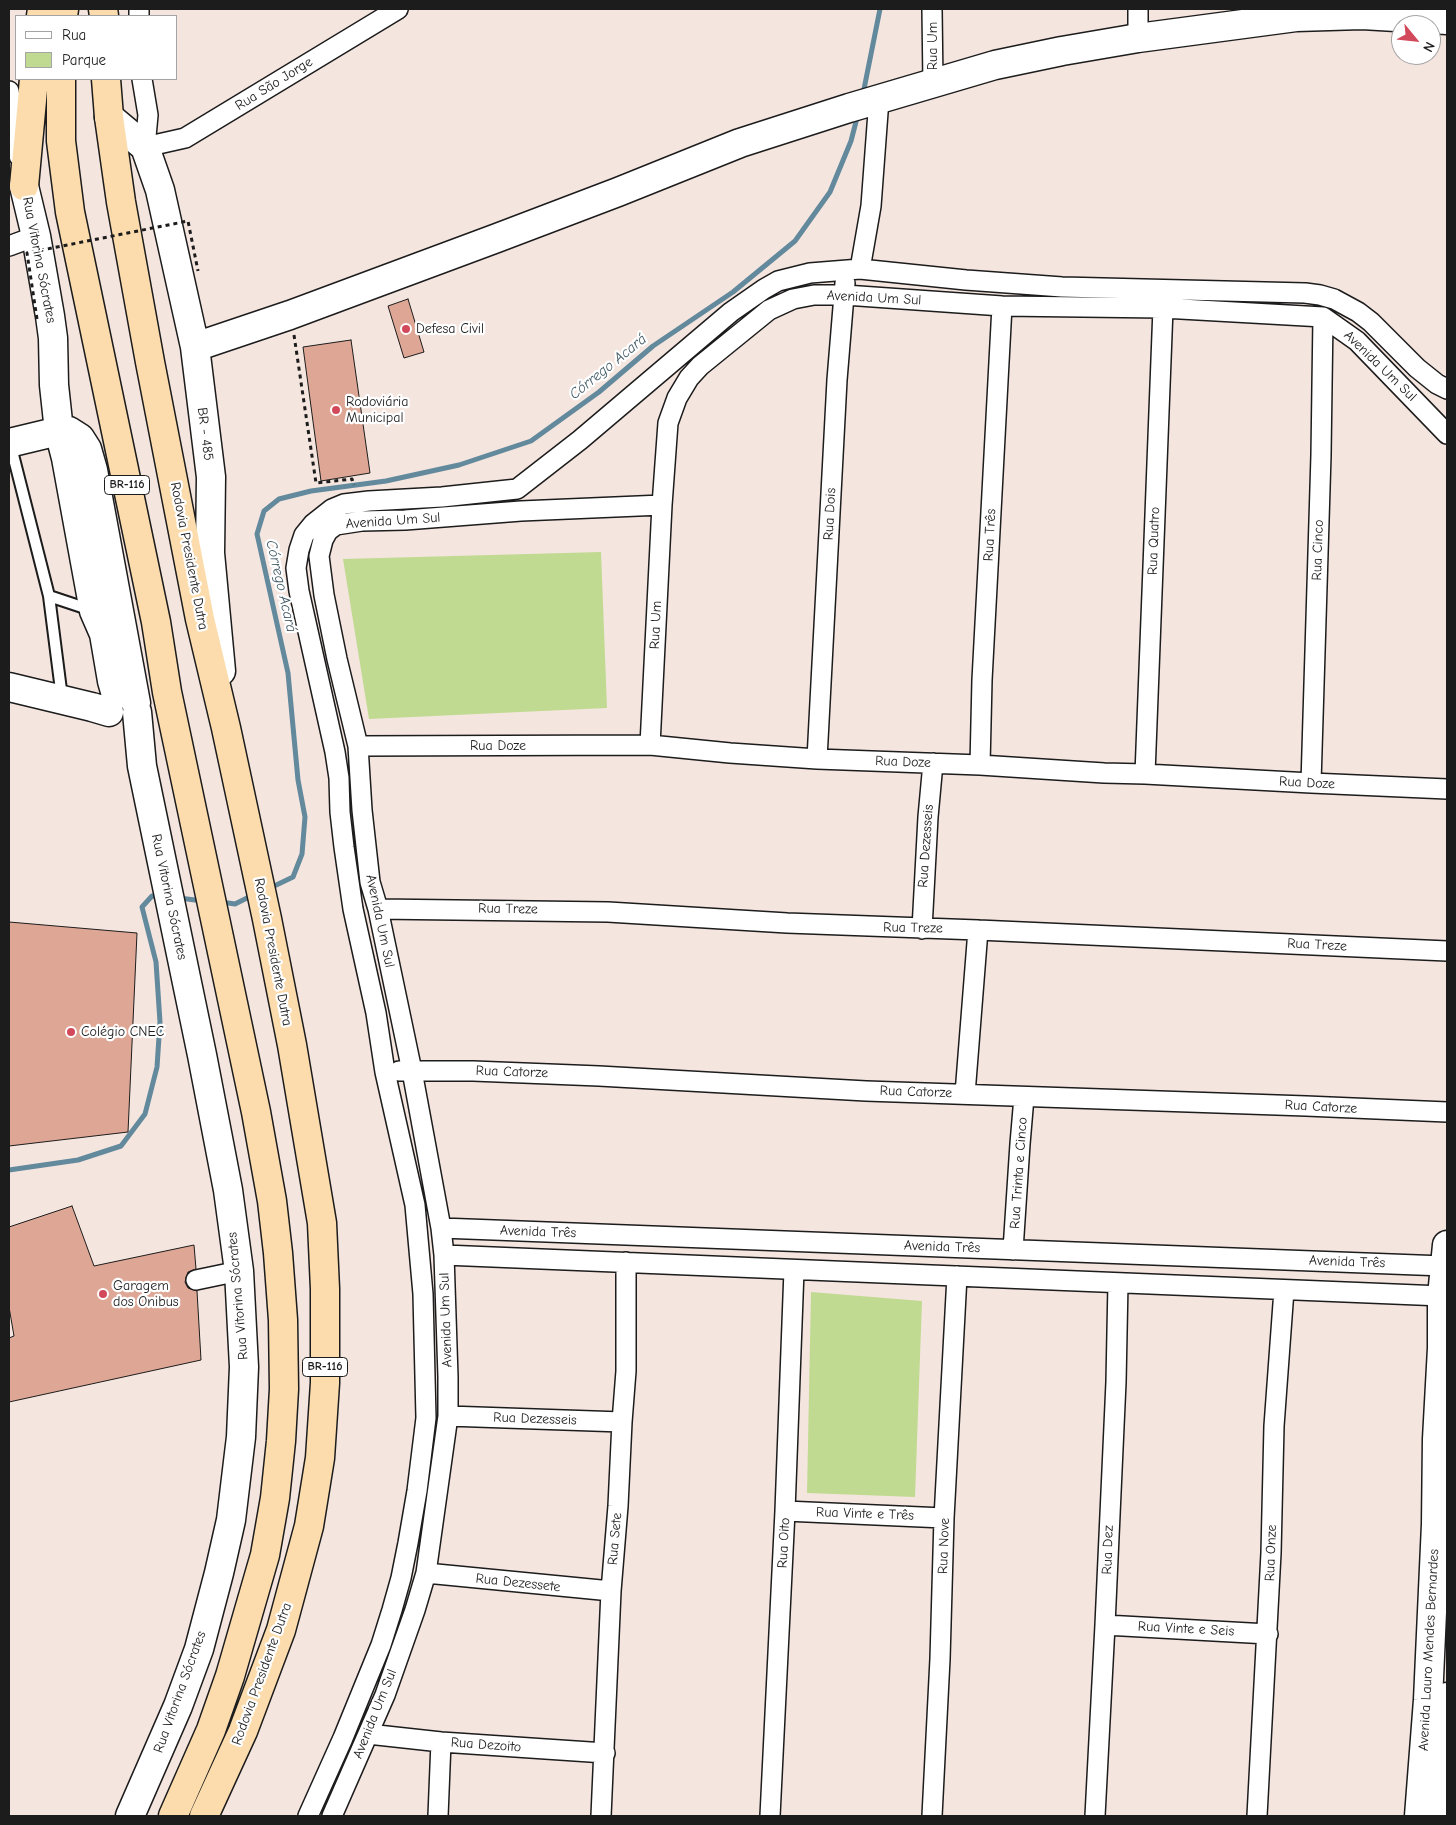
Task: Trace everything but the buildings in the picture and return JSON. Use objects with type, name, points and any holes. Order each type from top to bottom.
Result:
[{"type":"highway","points":[[24,186],[34,80]]},
{"type":"highway","name":"BR-116","points":[[61,80],[61,141],[70,212],[156,622],[167,692],[256,1112],[272,1201],[283,1320],[284,1398],[277,1479],[265,1555],[230,1676],[211,1730],[173,1816]]},
{"type":"highway","name":"Rodovia Presidente Dutra","points":[[106,80],[121,202],[150,362],[200,619],[226,728],[292,1045],[322,1223],[325,1289],[325,1383],[320,1458],[309,1526],[281,1630],[243,1730],[204,1816]]},
{"type":"street","name":"Rua São Jorge","points":[[144,147],[184,138],[398,9]]},
{"type":"street","name":"Rua Um","points":[[932,9],[933,84]]},
{"type":"street","points":[[1138,9],[1138,38]]},
{"type":"street","points":[[195,347],[290,315],[599,199],[740,143],[995,65],[1138,38],[1296,17],[1362,15],[1447,20]]},
{"type":"street","points":[[142,80],[148,115],[144,147]]},
{"type":"street","name":"Rua Vitorina Sócrates","points":[[9,91],[24,186],[36,236],[53,338],[54,385],[59,431],[66,458],[94,611],[104,634],[117,708],[142,766],[228,1190],[238,1271],[244,1367],[240,1437],[231,1520],[199,1649],[178,1706],[130,1816]]},
{"type":"street","name":"Rua Dois","points":[[817,759],[836,389],[845,295],[871,206],[863,104]]},
{"type":"street","points":[[109,116],[144,147]]},
{"type":"street","name":"BR - 485","points":[[144,147],[160,190],[195,347],[210,477],[210,553],[226,728]]},
{"type":"street","points":[[9,246],[36,236]]},
{"type":"street","name":"Avenida Um Sul","points":[[308,1816],[343,1738],[381,1645],[401,1578],[417,1491],[426,1418],[420,1252],[415,1204],[385,1072],[376,1012],[353,910],[343,838],[339,778],[335,752],[299,592],[296,568],[299,550],[304,535],[313,524],[332,509],[344,504],[517,489],[580,440],[731,312],[764,289],[778,281],[810,273],[853,269],[1062,287],[1132,299],[1163,308],[1323,318],[1357,341],[1447,434]]},
{"type":"street","points":[[906,300],[908,273]]},
{"type":"street","points":[[1235,291],[1235,312]]},
{"type":"street","name":"Avenida Um Sul","points":[[332,1816],[385,1695],[426,1573],[448,1416],[448,1332],[441,1228],[412,1071],[378,909],[370,882],[362,810],[358,746],[337,659],[318,556],[328,531],[336,525],[362,522],[521,511],[662,506],[668,423],[677,398],[689,378],[700,366],[769,310],[792,299],[814,295],[845,295],[1002,306],[1235,291],[1305,292],[1320,295],[1346,305],[1371,322],[1417,368],[1437,384],[1447,389]]},
{"type":"street","name":"Rua Três","points":[[980,764],[982,680],[1002,306]]},
{"type":"street","name":"Rua Quatro","points":[[1145,774],[1163,308]]},
{"type":"street","points":[[731,312],[745,330]]},
{"type":"street","name":"Rua Cinco","points":[[1310,784],[1323,318]]},
{"type":"street","points":[[1357,341],[1371,322]]},
{"type":"street","points":[[9,443],[59,431],[70,431],[84,443],[87,449],[93,470],[117,708],[62,700],[9,687]]},
{"type":"street","points":[[517,489],[521,511]]},
{"type":"street","name":"Rua Um","points":[[650,745],[662,506]]},
{"type":"street","name":"Rua Doze","points":[[358,746],[650,745],[817,759],[980,764],[1104,773],[1447,789]]},
{"type":"street","name":"Rua Dezesseis","points":[[922,929],[933,763]]},
{"type":"street","name":"Rua Treze","points":[[378,909],[588,912],[787,924],[978,930],[1447,951]]},
{"type":"street","points":[[965,1094],[978,930]]},
{"type":"street","points":[[376,1012],[398,1008]]},
{"type":"street","name":"Rua Catorze","points":[[385,1072],[472,1071],[1024,1098],[1447,1112]]},
{"type":"street","name":"Rua Trinta e Cinco","points":[[1013,1250],[1024,1098]]},
{"type":"street","points":[[403,1148],[425,1147]]},
{"type":"street","name":"Avenida Três","points":[[441,1228],[1352,1262],[1446,1255]]},
{"type":"street","points":[[557,1233],[560,1260]]},
{"type":"street","points":[[722,1267],[724,1239]]},
{"type":"street","points":[[854,1244],[856,1272]]},
{"type":"street","points":[[1062,1280],[1063,1251]]},
{"type":"street","name":"Avenida Três","points":[[444,1255],[1444,1296]]},
{"type":"street","name":"Avenida Lauro Mendes Bernardes","points":[[1431,1810],[1428,1700],[1439,1621],[1436,1524],[1442,1438],[1442,1348],[1446,1255]]},
{"type":"street","points":[[1213,1257],[1213,1287]]},
{"type":"street","name":"Rua Sete","points":[[601,1816],[611,1591],[626,1361],[626,1262]]},
{"type":"street","points":[[1350,1292],[1352,1262]]},
{"type":"street","name":"Rua Oito","points":[[770,1816],[786,1511],[794,1270]]},
{"type":"street","points":[[196,1280],[238,1271]]},
{"type":"street","name":"Rua Nove","points":[[932,1816],[940,1659],[944,1518],[957,1276]]},
{"type":"street","name":"Rua Dez","points":[[1095,1816],[1116,1382],[1118,1283]]},
{"type":"street","name":"Rua Onze","points":[[1257,1816],[1272,1553],[1274,1426],[1284,1290]]},
{"type":"street","points":[[423,1327],[448,1332]]},
{"type":"street","name":"Rua Dezesseis","points":[[448,1416],[622,1422]]},
{"type":"street","points":[[417,1491],[437,1495]]},
{"type":"street","name":"Rua Vinte e Três","points":[[786,1511],[944,1518]]},
{"type":"street","name":"Rua Dezessete","points":[[426,1573],[611,1591]]},
{"type":"street","name":"Rua Vinte e Seis","points":[[1105,1624],[1268,1634]]},
{"type":"street","points":[[381,1645],[398,1655]]},
{"type":"street","name":"Avenida Lauro Mendes Bernardes","points":[[1431,1810],[1447,1713]]},
{"type":"street","name":"Rua Dezoito","points":[[368,1734],[442,1742],[605,1753]]},
{"type":"street","points":[[438,1816],[442,1742]]},
{"type":"lane","points":[[9,443],[49,596],[62,700]]},
{"type":"lane","points":[[49,596],[94,611]]},
{"type":"path","points":[[37,319],[27,253],[188,222],[198,271]]},
{"type":"path","points":[[290,315],[297,348],[316,483],[352,479],[353,483]]},
{"type":"green space","points":[[601,552],[607,708],[369,719],[343,559]]},
{"type":"green space","points":[[811,1292],[922,1301],[915,1497],[807,1493]]},
{"type":"waterway","name":"Córrego Acará","points":[[863,94],[880,9]]},
{"type":"waterway","name":"Córrego Acará","points":[[268,889],[293,877],[302,854],[305,817],[298,780],[288,673],[257,534],[264,511],[279,499],[311,491],[386,481],[459,465],[531,441],[599,392],[653,346],[733,292],[795,241],[830,192],[851,141],[858,114]]},
{"type":"waterway","name":"Córrego Acará","points":[[221,902],[235,904],[253,895]]},
{"type":"waterway","name":"Córrego Acará","points":[[9,1170],[78,1160],[121,1146],[145,1114],[157,1067],[160,1022],[156,962],[142,907],[152,896],[160,897]]},
{"type":"waterway","name":"Córrego Acará","points":[[179,898],[203,901]]},
{"type":"place","name":"Defesa Civil","points":[[406,329]]},
{"type":"place","name":"Rodoviária Municipal","points":[[336,410]]},
{"type":"place","name":"Colégio CNEC","points":[[71,1032]]},
{"type":"place","name":"Garagem dos Onibus","points":[[103,1294]]}]
